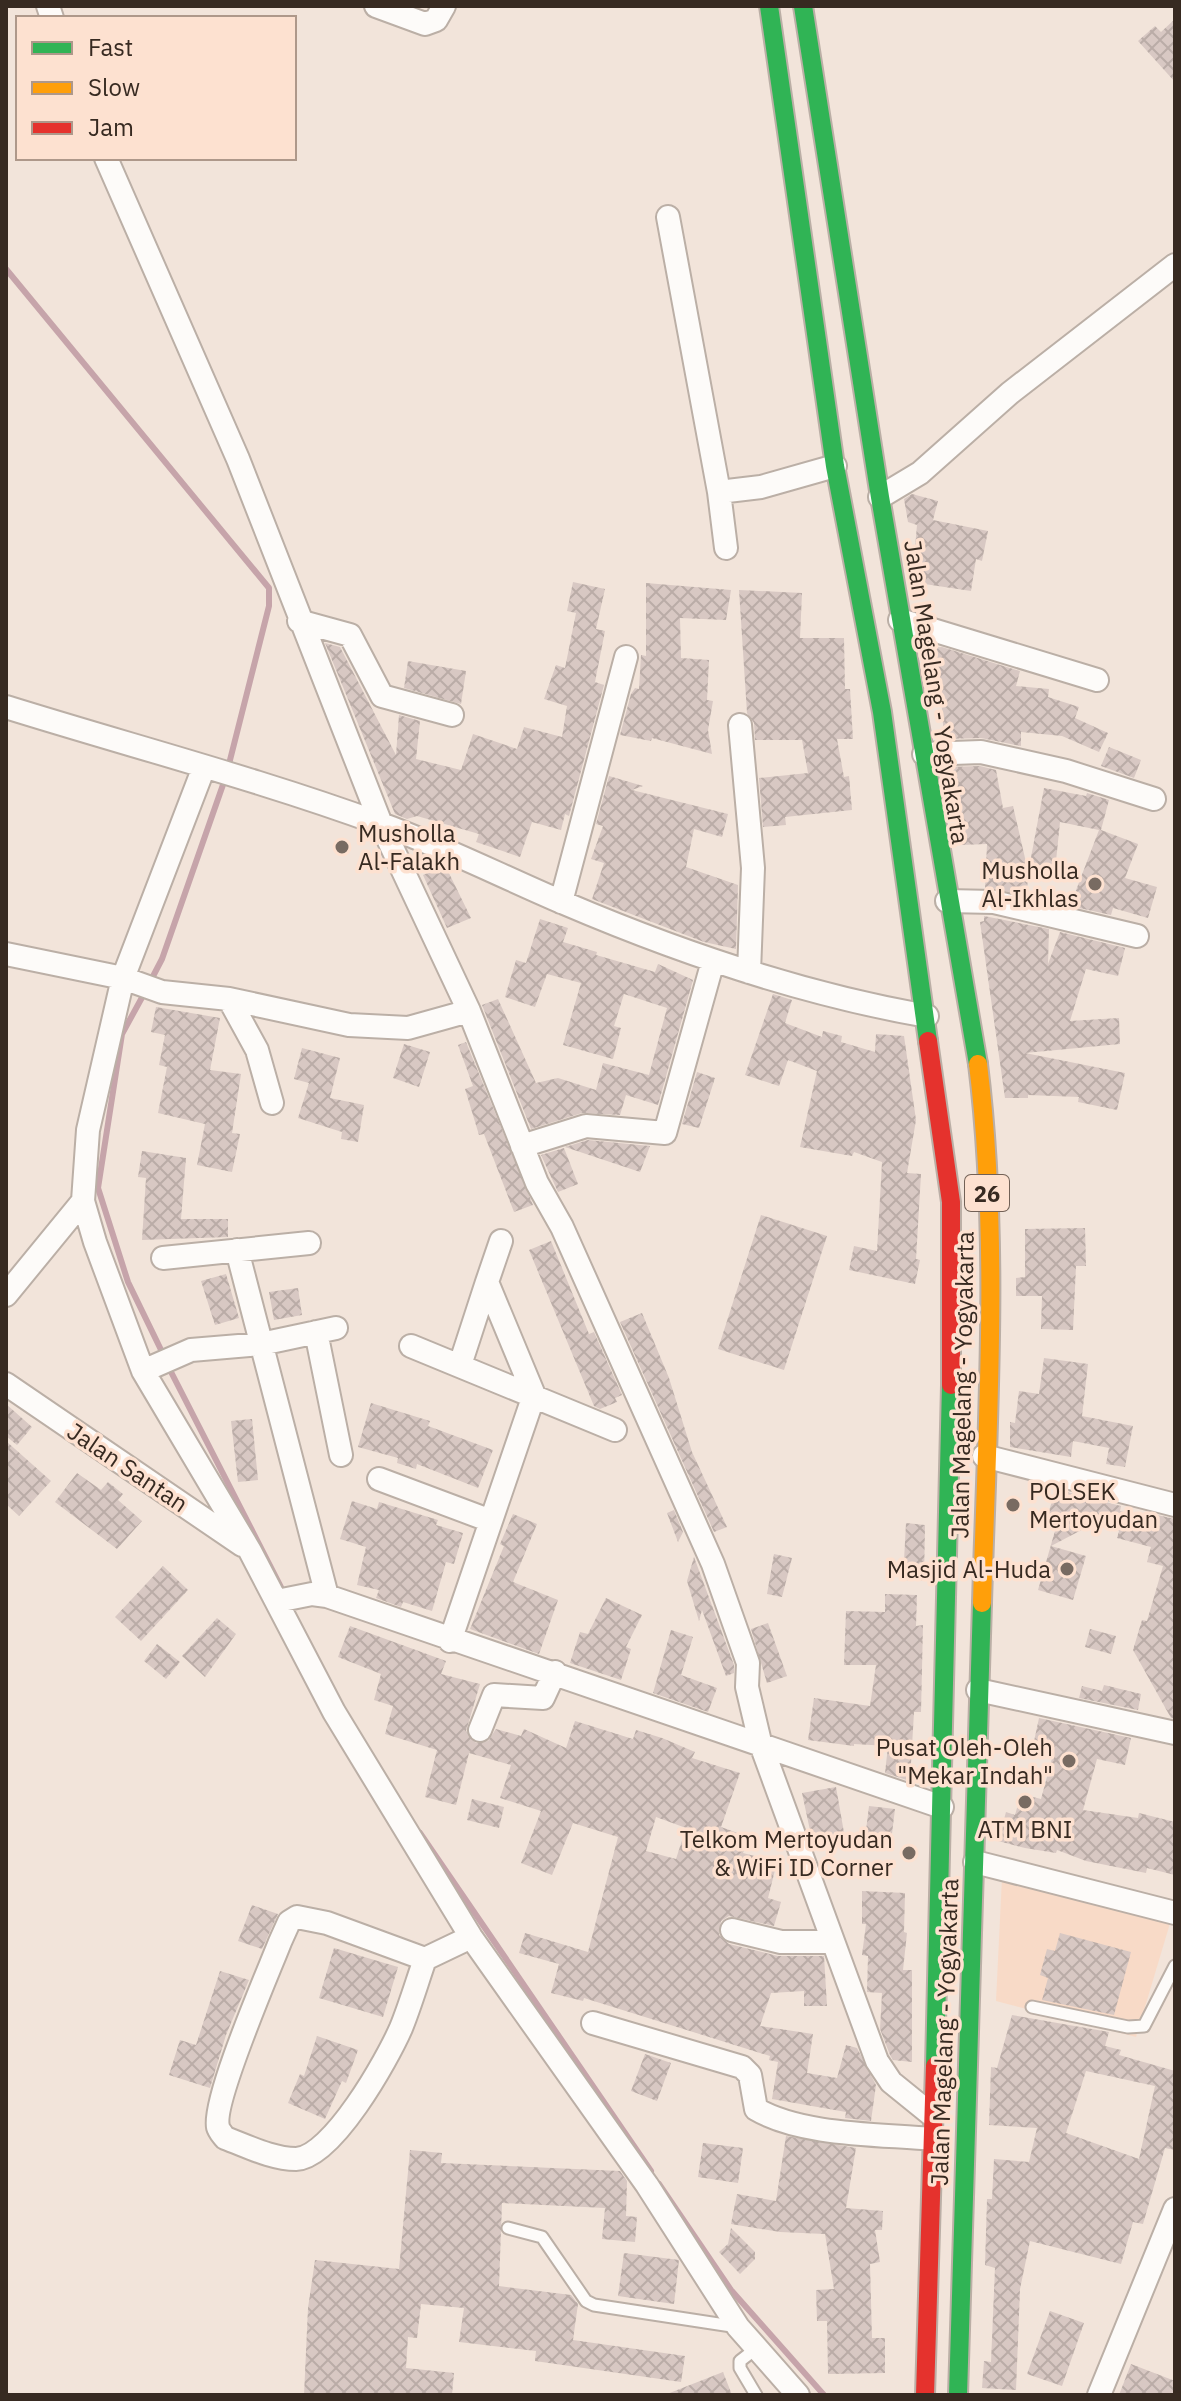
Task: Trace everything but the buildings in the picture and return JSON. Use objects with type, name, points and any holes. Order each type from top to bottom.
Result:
[{"type":"highway","name":"Jalan Magelang - Yogyakarta","points":[[769,6],[835,466],[882,712],[951,1202],[942,1807],[925,2388]]},
{"type":"highway","name":"Jalan Magelang - Yogyakarta","points":[[803,6],[900,620],[947,901],[974,1033],[985,1123],[990,1332],[958,2395]]},
{"type":"highway","points":[[947,1556],[984,1564]]},
{"type":"street","points":[[376,6],[425,24],[436,20],[444,6]]},
{"type":"street","points":[[107,160],[238,459],[381,824],[469,1011],[522,1146],[713,1564],[748,1663],[747,1687],[760,1742],[877,2061],[891,2082],[933,2116]]},
{"type":"street","points":[[668,217],[719,492],[726,548]]},
{"type":"street","points":[[880,497],[920,473],[1010,393],[1175,265]]},
{"type":"street","points":[[719,492],[761,487],[835,466]]},
{"type":"street","points":[[900,620],[1097,680]]},
{"type":"street","points":[[299,621],[338,629],[350,635],[362,653],[376,689],[387,699],[452,715]]},
{"type":"street","points":[[561,902],[602,735],[626,657]]},
{"type":"street","points":[[6,707],[381,824],[561,902],[713,961],[862,1004],[927,1016]]},
{"type":"street","points":[[740,725],[753,868],[754,915],[749,972]]},
{"type":"street","points":[[924,754],[981,752],[1066,771],[1154,799]]},
{"type":"street","points":[[208,768],[129,981],[88,1130],[83,1201],[152,1366],[250,1551],[281,1600],[334,1712],[471,1937],[647,2185],[738,2327],[798,2395]]},
{"type":"street","points":[[947,901],[994,902],[1137,936]]},
{"type":"street","points":[[6,954],[129,981],[162,992],[229,999],[382,1029],[408,1028],[469,1011]]},
{"type":"street","points":[[522,1146],[586,1126],[665,1133],[713,961]]},
{"type":"street","points":[[229,999],[257,1050],[272,1103]]},
{"type":"street","points":[[6,1295],[83,1201]]},
{"type":"street","points":[[460,1365],[501,1241]]},
{"type":"street","points":[[163,1258],[309,1243]]},
{"type":"street","points":[[237,1250],[319,1595]]},
{"type":"street","points":[[450,1641],[534,1395],[487,1282]]},
{"type":"street","points":[[152,1366],[191,1350],[261,1344],[326,1330],[341,1455]]},
{"type":"street","points":[[411,1346],[615,1430]]},
{"type":"street","name":"Jalan Santan","points":[[6,1384],[250,1551]]},
{"type":"street","points":[[984,1456],[1175,1505]]},
{"type":"street","points":[[379,1479],[491,1521]]},
{"type":"street","points":[[281,1600],[319,1595],[450,1641],[555,1672],[942,1807]]},
{"type":"street","points":[[480,1730],[494,1695],[543,1698],[555,1672]]},
{"type":"street","points":[[978,1690],[1175,1733]]},
{"type":"street","points":[[975,1862],[1175,1913]]},
{"type":"street","points":[[425,1959],[327,1923],[297,1917],[289,1922],[219,2109],[218,2127],[225,2138],[268,2154],[296,2159],[316,2153],[363,2097],[400,2030],[425,1959],[471,1937]]},
{"type":"street","points":[[732,1930],[781,1942],[832,1942]]},
{"type":"street","points":[[593,2023],[742,2067],[750,2075],[756,2109],[765,2114],[800,2125],[933,2139]]},
{"type":"street","points":[[1099,2395],[1175,2209]]},
{"type":"lane","points":[[1032,2007],[1128,2027],[1144,2026],[1175,1966]]},
{"type":"lane","points":[[508,2228],[542,2237],[586,2301],[594,2305],[738,2327]]},
{"type":"lane","points":[[756,2395],[740,2368],[740,2361],[758,2347]]},
{"type":"shaded area","points":[[1002,1878],[1171,1920],[1136,2037],[996,2001]]},
{"type":"waterway","points":[[6,269],[269,588],[269,606],[228,768]]},
{"type":"waterway","points":[[150,982],[162,959],[225,779]]},
{"type":"waterway","points":[[145,992],[122,1034],[98,1188],[128,1282],[164,1356]]},
{"type":"waterway","points":[[168,1366],[283,1591]]},
{"type":"waterway","points":[[420,1833],[651,2171]]},
{"type":"waterway","points":[[659,2184],[731,2290],[824,2395]]},
{"type":"traffic: fast","points":[[769,6],[835,466],[882,712],[928,1041]]},
{"type":"traffic: fast","points":[[803,6],[880,497],[978,1064]]},
{"type":"traffic: fast","points":[[935,2066],[951,1385]]},
{"type":"traffic: fast","points":[[958,2395],[982,1603]]},
{"type":"traffic: slow","points":[[978,1064],[989,1198],[990,1266],[982,1603]]},
{"type":"traffic: jam","points":[[928,1041],[951,1202],[951,1385]]},
{"type":"traffic: jam","points":[[925,2395],[935,2066]]},
{"type":"place","name":"Musholla Al-Falakh","points":[[342,847]]},
{"type":"place","name":"Musholla Al-Ikhlas","points":[[1095,884]]},
{"type":"place","name":"POLSEK Mertoyudan","points":[[1013,1505]]},
{"type":"place","name":"Masjid Al-Huda","points":[[1067,1569]]},
{"type":"place","name":"Pusat Oleh-Oleh \"Mekar Indah\"","points":[[1069,1761]]},
{"type":"place","name":"ATM BNI","points":[[1025,1802]]},
{"type":"place","name":"Telkom Mertoyudan & WiFi ID Corner","points":[[909,1853]]}]
